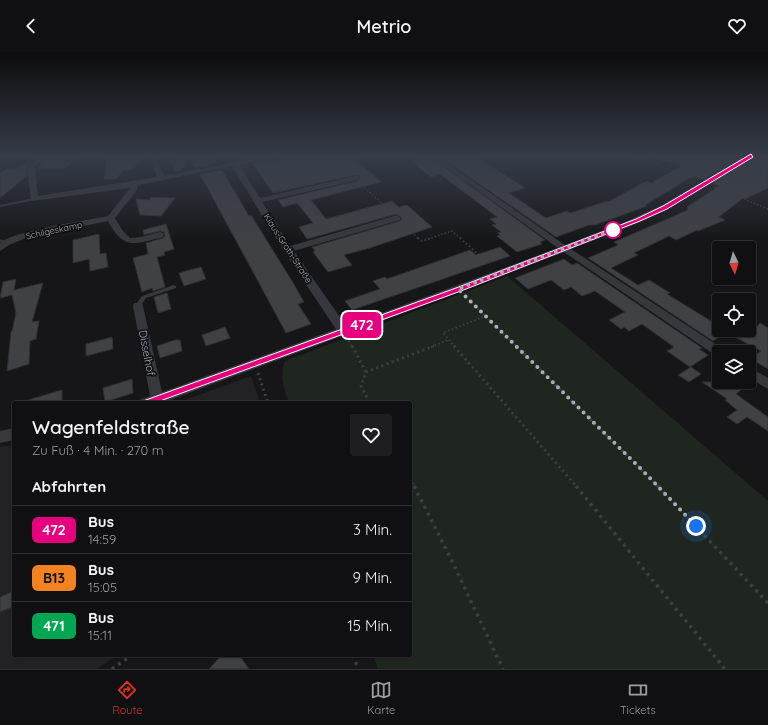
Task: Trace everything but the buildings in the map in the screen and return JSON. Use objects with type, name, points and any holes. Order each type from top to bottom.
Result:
[{"type":"street","points":[[33,185],[34,198],[128,185]]},
{"type":"street","points":[[134,185],[134,188],[110,218],[124,238],[129,240],[137,240],[160,235]]},
{"type":"street","name":"Klaus-Groth-Straße","points":[[247,185],[288,250],[344,332]]},
{"type":"street","points":[[257,201],[326,185]]},
{"type":"street","points":[[474,185],[564,248],[712,347]]},
{"type":"street","points":[[151,401],[344,332],[647,216],[705,185]]},
{"type":"street","name":"Schilgeskamp","points":[[2,244],[24,236],[110,218]]},
{"type":"street","points":[[288,250],[397,218]]},
{"type":"street","name":"Disselhof","points":[[138,306],[151,401]]},
{"type":"street","points":[[756,376],[768,384]]},
{"type":"street","points":[[0,437],[12,434]]},
{"type":"lane","points":[[0,206],[34,198]]},
{"type":"lane","points":[[138,306],[144,297],[174,286]]},
{"type":"path","points":[[362,185],[421,241],[452,232],[500,273]]},
{"type":"path","points":[[708,185],[768,209]]},
{"type":"path","points":[[458,289],[644,472],[768,603]]},
{"type":"path","points":[[485,316],[443,333],[587,498],[725,669]]},
{"type":"path","points":[[344,332],[366,372],[361,386],[369,401]]},
{"type":"path","points":[[366,372],[448,340]]},
{"type":"path","points":[[255,364],[267,401]]},
{"type":"path","points":[[412,482],[503,669]]},
{"type":"path","points":[[112,669],[129,657]]},
{"type":"path","points":[[354,657],[358,669]]},
{"type":"shaded area","points":[[507,276],[768,501],[768,669],[378,669],[374,657],[412,657],[412,401],[288,401],[282,377],[285,361]]},
{"type":"shaded area","points":[[251,376],[259,401],[182,401]]},
{"type":"shaded area","points":[[12,445],[12,657],[114,657],[97,669],[0,669],[0,447]]},
{"type":"bus line","name":"472","points":[[153,401],[458,289],[618,228],[647,216],[705,185]]},
{"type":"route","points":[[613,230],[618,228],[458,289],[644,472],[696,526]]}]
